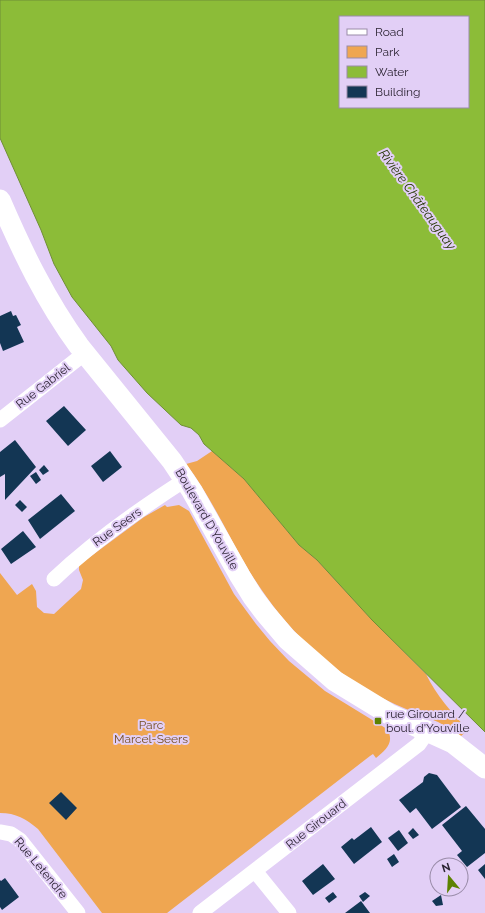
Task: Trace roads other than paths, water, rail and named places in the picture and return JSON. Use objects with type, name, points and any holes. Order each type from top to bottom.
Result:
[{"type":"street","name":"Boulevard D'Youville","points":[[0,200],[17,240],[33,272],[63,322],[85,353],[164,450],[185,480],[247,587],[265,613],[287,639],[311,662],[335,681],[377,707],[453,743],[485,768]]},
{"type":"street","name":"Rue Gabriel","points":[[0,420],[85,353]]},
{"type":"street","name":"Rue Seers","points":[[54,579],[80,554],[103,536],[185,480]]},
{"type":"street","name":"Rue Girouard","points":[[200,913],[419,744],[428,732]]},
{"type":"street","name":"Rue Letendre","points":[[0,832],[12,834],[20,840],[78,913]]},
{"type":"street","points":[[255,871],[289,913]]},
{"type":"water","name":"Rivière Châteauguay","points":[[0,0],[485,0],[485,732],[372,620],[317,560],[299,545],[244,479],[204,444],[199,435],[191,428],[181,425],[147,393],[118,360],[111,346],[72,297],[54,264],[41,230],[0,138]]},
{"type":"place","name":"rue Girouard / boul. d'Youville","points":[[378,721]]},
{"type":"park label","name":"Parc Marcel-Seers","points":[[151,732]]}]
